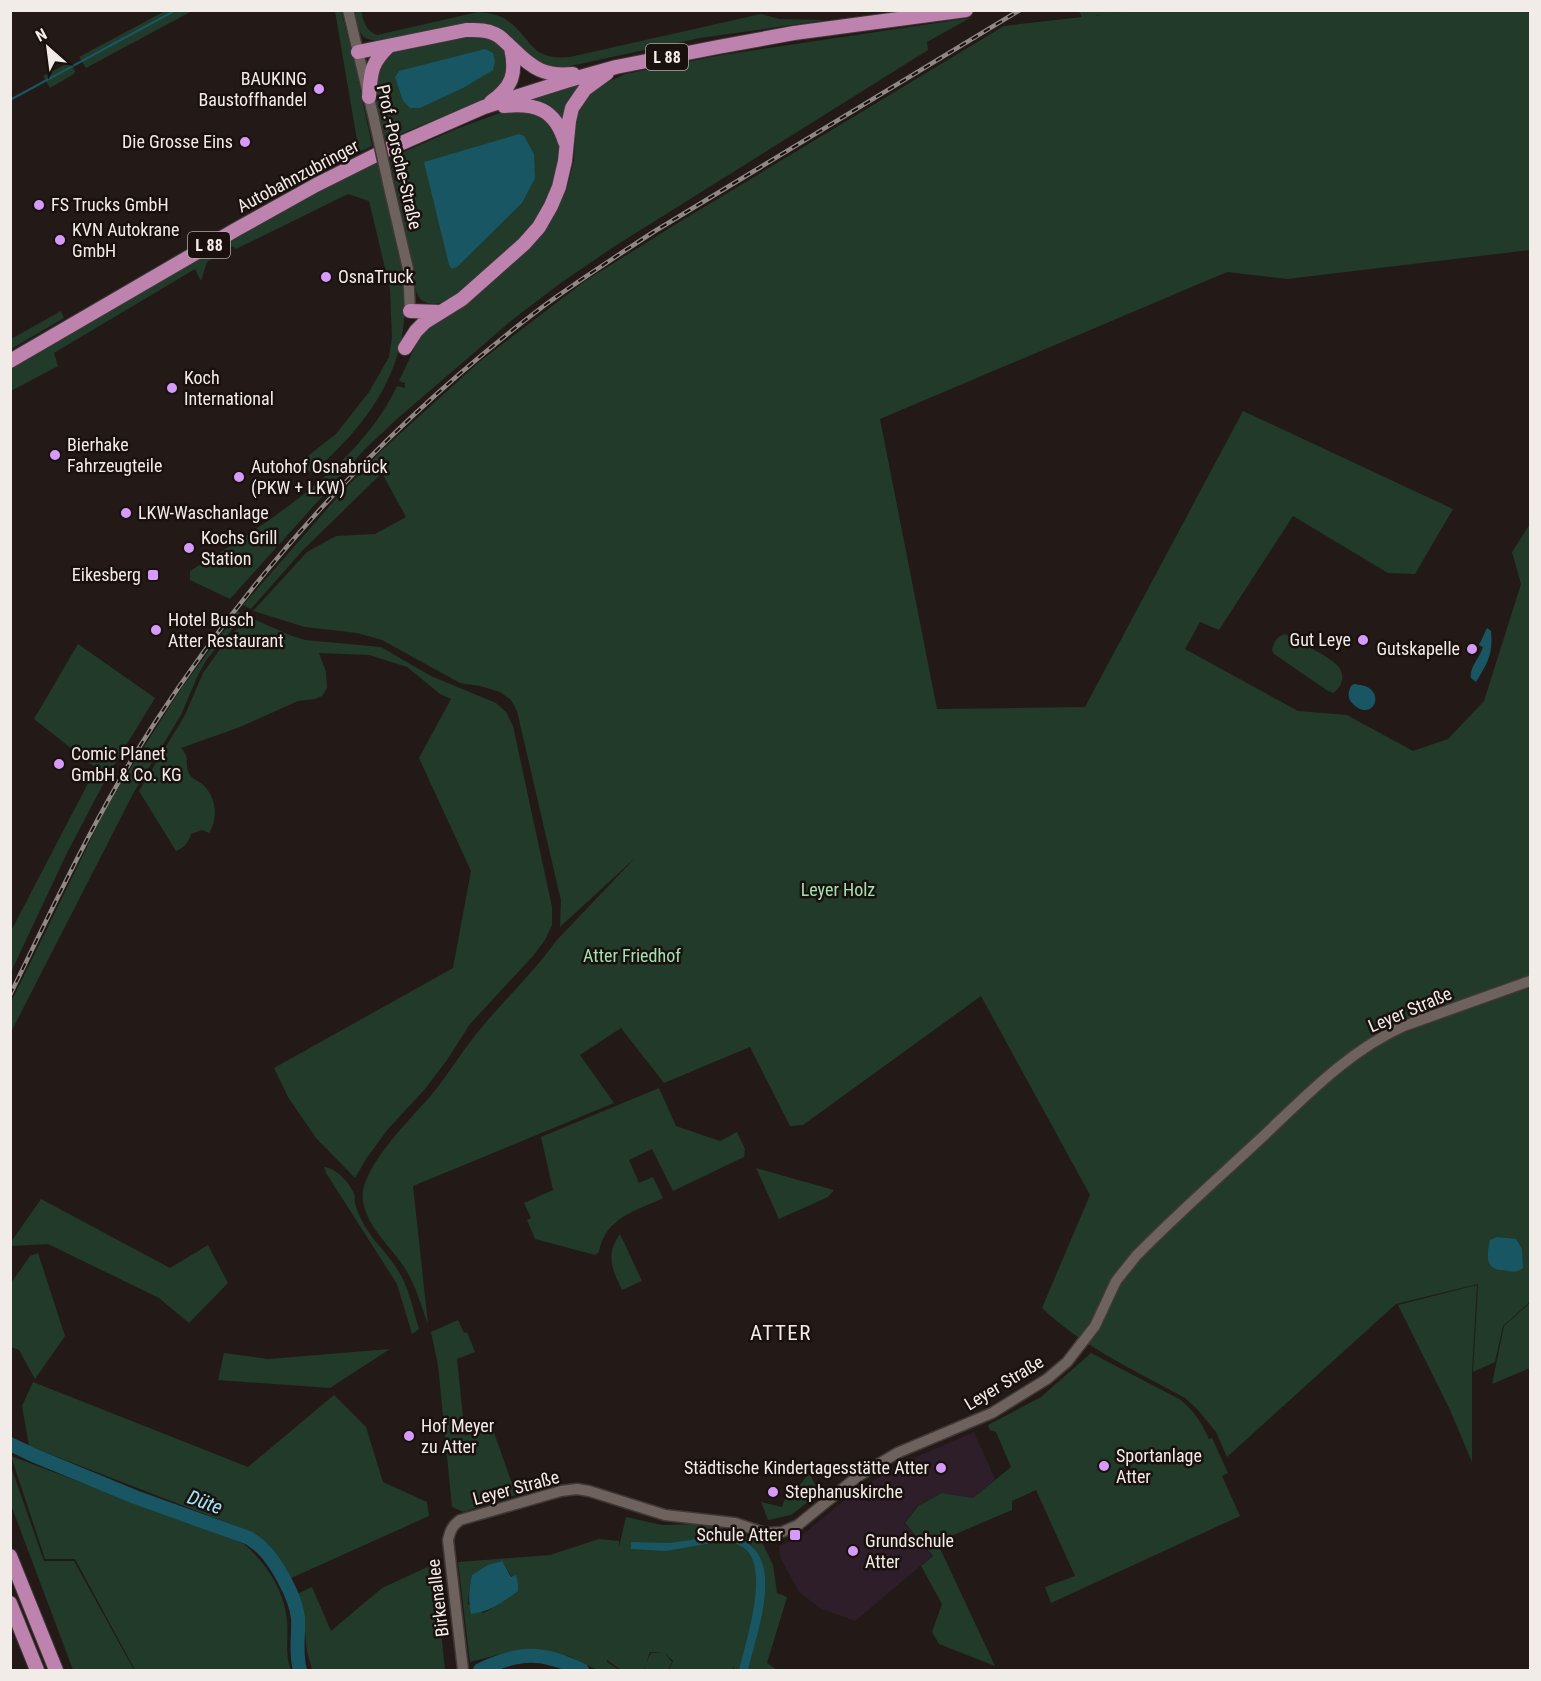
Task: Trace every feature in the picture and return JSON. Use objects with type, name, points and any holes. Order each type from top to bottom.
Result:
[{"type":"highway","name":"L 88","points":[[484,107],[566,81],[718,46],[794,33],[966,10]]},
{"type":"highway","points":[[358,52],[466,30],[482,30],[496,34],[527,62],[549,74],[561,75],[616,68]]},
{"type":"highway","points":[[369,98],[374,63],[388,46]]},
{"type":"highway","points":[[484,107],[501,95],[510,84],[514,61],[511,48]]},
{"type":"highway","points":[[405,348],[416,331],[462,299],[524,244],[539,226],[559,187],[565,161],[570,115],[578,98],[585,89],[616,68]]},
{"type":"highway","points":[[484,107],[521,105],[533,106],[545,111],[561,129],[566,145]]},
{"type":"highway","name":"Autobahnzubringer","points":[[10,361],[316,185],[388,149],[484,107]]},
{"type":"highway","points":[[410,311],[442,312]]},
{"type":"highway","points":[[10,1556],[57,1671]]},
{"type":"highway","points":[[10,1603],[38,1671]]},
{"type":"street","name":"Prof.-Porsche-Straße","points":[[348,10],[408,269],[410,311]]},
{"type":"street","name":"Leyer Straße","points":[[455,1524],[466,1518],[561,1491],[577,1489],[665,1515],[735,1523],[765,1533],[782,1532],[791,1528],[879,1464],[910,1446],[992,1413],[1034,1388],[1067,1362],[1095,1326],[1116,1281],[1136,1256],[1354,1054],[1404,1026],[1530,981]]},
{"type":"street","name":"Birkenallee","points":[[455,1524],[448,1540],[463,1670]]},
{"type":"shaded area","name":"Grundschule Atter","points":[[974,1432],[995,1479],[973,1498],[942,1493],[917,1506],[904,1523],[932,1556],[855,1621],[820,1608],[799,1592],[780,1557],[779,1546],[800,1537],[847,1498],[898,1465]]},
{"type":"green space","points":[[1078,10],[1133,11],[1094,16],[1142,10],[1530,11],[1530,250],[1287,279],[1227,272],[880,419],[937,709],[1085,707],[1243,411],[1453,509],[1415,574],[1388,573],[1293,516],[1219,630],[1200,622],[1185,649],[1298,711],[1347,715],[1413,751],[1448,739],[1484,701],[1521,584],[1512,552],[1530,524],[1530,1302],[1503,1326],[1495,1362],[1473,1372],[1478,1284],[1396,1304],[1227,1457],[1216,1432],[1185,1398],[1092,1346],[1042,1308],[1090,1195],[981,996],[803,1125],[790,1126],[750,1047],[664,1083],[621,1028],[580,1055],[614,1103],[413,1186],[428,1324],[410,1276],[375,1229],[365,1211],[364,1188],[369,1174],[389,1144],[433,1093],[482,1027],[556,941],[635,858],[560,927],[561,901],[517,711],[511,700],[500,692],[460,683],[382,640],[357,633],[305,627],[253,611],[307,552],[336,536],[375,534],[406,517],[382,473],[303,550],[251,609],[243,605],[381,451],[479,362],[585,281],[1004,26],[1082,17]]},
{"type":"green space","points":[[165,11],[192,11],[86,68],[79,57]]},
{"type":"green space","points":[[335,11],[341,11],[372,146],[359,152]]},
{"type":"green space","points":[[355,11],[361,11],[367,28],[377,35],[478,12],[492,14],[502,17],[514,26],[538,51],[556,57],[570,57],[761,14],[779,19],[827,20],[700,38],[561,68],[540,66],[509,37],[410,36],[368,39],[360,31]]},
{"type":"green space","points":[[970,18],[927,42],[928,50],[615,246],[512,320],[365,449],[230,599],[190,580],[190,571],[278,514],[334,468],[359,442],[380,415],[397,386],[405,388],[405,383],[399,381],[421,334],[546,229],[567,188],[574,160],[576,121],[579,110],[591,93],[603,84],[625,74],[722,55]]},
{"type":"green space","points":[[467,35],[493,38],[507,51],[509,71],[498,92],[386,140],[377,108],[377,68],[394,50]]},
{"type":"green space","points":[[70,62],[75,71],[74,74],[50,88],[43,76]]},
{"type":"green space","points":[[587,82],[563,122],[528,100]]},
{"type":"green space","points":[[522,108],[552,122],[560,143],[558,172],[537,221],[493,266],[465,289],[441,303],[424,302],[416,290],[390,158],[456,129],[508,110]]},
{"type":"green space","points":[[377,163],[404,280],[404,324],[399,350],[391,374],[366,417],[332,455],[312,473],[305,469],[304,464],[309,455],[336,434],[369,392],[389,357],[392,337],[390,289],[369,201],[348,194],[236,249],[232,246],[207,262],[201,281],[195,269],[54,353],[58,366],[11,391],[10,370],[212,252],[341,180]]},
{"type":"green space","points":[[61,311],[64,318],[11,349],[11,339]]},
{"type":"green space","points":[[237,611],[243,615],[242,618],[207,659],[198,675],[181,715],[134,792],[11,1032],[11,1002],[109,802],[182,687]]},
{"type":"green space","points":[[249,617],[305,640],[381,647],[431,676],[496,703],[506,712],[513,726],[552,907],[552,925],[545,940],[470,1024],[447,1060],[425,1089],[388,1129],[355,1178],[316,1138],[288,1097],[274,1068],[453,968],[471,871],[419,758],[451,699],[440,694],[407,667],[369,655],[319,653],[326,672],[327,688],[322,696],[298,701],[240,727],[181,748],[186,757],[189,773],[210,794],[215,814],[209,833],[202,830],[191,834],[186,844],[176,851],[139,791],[185,715],[203,673],[225,642]]},
{"type":"green space","points":[[1285,634],[1337,665],[1342,672],[1342,680],[1333,693],[1274,654],[1272,650],[1275,642]]},
{"type":"green space","points":[[78,644],[155,698],[108,775],[67,853],[11,972],[11,931],[96,768],[34,719]]},
{"type":"green space","points":[[659,1088],[676,1126],[720,1141],[737,1132],[745,1149],[744,1157],[673,1191],[652,1149],[629,1160],[639,1183],[653,1177],[663,1198],[632,1212],[615,1223],[602,1240],[599,1252],[595,1255],[535,1239],[527,1220],[531,1218],[524,1203],[553,1190],[541,1137]]},
{"type":"green space","points":[[324,1167],[338,1173],[349,1185],[355,1195],[357,1210],[366,1228],[401,1276],[408,1290],[419,1329],[412,1334],[397,1284]]},
{"type":"green space","points":[[756,1168],[834,1190],[828,1197],[779,1219]]},
{"type":"green space","points":[[41,1199],[170,1268],[208,1245],[228,1283],[189,1323],[159,1298],[48,1244],[11,1246],[11,1242]]},
{"type":"green space","points":[[620,1234],[642,1281],[622,1290],[615,1275],[611,1255]]},
{"type":"green space","points":[[38,1253],[65,1336],[35,1379],[19,1350],[11,1347],[11,1283],[30,1256]]},
{"type":"green space","points":[[1477,1285],[1472,1372],[1472,1462],[1450,1410],[1398,1305]]},
{"type":"green space","points":[[1530,1303],[1530,1368],[1492,1384],[1504,1326]]},
{"type":"green space","points":[[458,1320],[464,1333],[467,1332],[475,1352],[457,1359],[465,1436],[491,1424],[516,1495],[463,1512],[452,1507],[438,1365],[431,1332]]},
{"type":"green space","points":[[390,1349],[330,1388],[218,1380],[224,1353],[268,1359]]},
{"type":"green space","name":"Sportanlage Atter","points":[[1091,1353],[1181,1400],[1190,1408],[1209,1439],[1212,1438],[1228,1473],[1222,1476],[1240,1516],[1051,1603],[1045,1587],[1075,1576],[1036,1490],[1012,1501],[1012,1510],[937,1542],[995,1666],[939,1644],[932,1632],[942,1604],[921,1566],[933,1556],[905,1523],[918,1506],[942,1493],[973,1498],[1011,1467],[996,1432],[990,1430],[988,1425],[1041,1397]]},
{"type":"green space","points":[[33,1382],[248,1467],[334,1395],[366,1427],[383,1482],[427,1502],[429,1516],[289,1579],[273,1553],[251,1532],[29,1446],[22,1406]]},
{"type":"green space","points":[[11,1456],[244,1544],[266,1568],[282,1598],[287,1620],[287,1651],[291,1670],[135,1670],[75,1559],[45,1559]]},
{"type":"green space","points":[[10,1464],[44,1561],[74,1561],[134,1670],[73,1670],[11,1505]]},
{"type":"green space","points":[[809,1473],[820,1493],[791,1515],[768,1520],[761,1502],[782,1507],[789,1487],[799,1486]]},
{"type":"green space","points":[[626,1517],[662,1525],[697,1524],[733,1530],[762,1542],[773,1565],[777,1593],[787,1597],[767,1663],[777,1670],[734,1670],[734,1665],[733,1670],[669,1670],[673,1661],[664,1652],[672,1662],[668,1670],[645,1670],[645,1666],[644,1670],[621,1670],[607,1660],[619,1670],[597,1670],[569,1656],[531,1650],[505,1653],[470,1662],[458,1562],[550,1555],[599,1539],[619,1541],[619,1547]],"holes":[[[501,1561],[512,1577],[517,1591],[491,1609],[483,1613],[468,1604],[472,1575]]]},
{"type":"green space","points":[[434,1564],[445,1670],[312,1670],[307,1651],[303,1613],[297,1594],[312,1587],[331,1631],[382,1588]]},
{"type":"water","points":[[485,49],[493,53],[495,61],[493,70],[463,88],[420,108],[410,108],[403,101],[395,77],[399,71]]},
{"type":"water","points":[[519,134],[524,136],[534,154],[535,178],[522,203],[457,267],[452,269],[449,265],[424,162]]},
{"type":"water","points":[[1487,628],[1491,631],[1490,652],[1487,663],[1476,682],[1471,678],[1471,674],[1482,651],[1483,647],[1479,645]]},
{"type":"water","points":[[1354,684],[1366,686],[1373,692],[1375,702],[1369,709],[1359,709],[1350,700],[1349,691]]},
{"type":"water","points":[[1497,1237],[1516,1239],[1522,1249],[1523,1268],[1512,1272],[1497,1270],[1491,1266],[1488,1256],[1489,1243]]},
{"type":"water","points":[[718,1536],[742,1540],[756,1551],[764,1568],[763,1609],[748,1670],[739,1670],[756,1593],[754,1564],[749,1553],[740,1545],[729,1540],[666,1551],[631,1549],[631,1542],[670,1543]]},
{"type":"water","points":[[502,1561],[511,1577],[516,1575],[518,1591],[490,1609],[471,1614],[469,1594],[472,1575],[488,1565]]},
{"type":"waterway","points":[[10,100],[176,10]]},
{"type":"waterway","name":"Düte","points":[[10,1444],[135,1497],[249,1538],[258,1545],[279,1570],[293,1600],[298,1618],[297,1651],[300,1670]]},
{"type":"waterway","name":"Düte","points":[[480,1670],[507,1659],[531,1656],[555,1659],[582,1670]]},
{"type":"railway","points":[[10,995],[96,823],[154,724],[238,607],[283,551],[381,446],[488,350],[586,276],[655,231],[1020,10]]},
{"type":"place","name":"BAUKING Baustoffhandel","points":[[319,89]]},
{"type":"place","name":"Die Grosse Eins","points":[[245,142]]},
{"type":"place","name":"FS Trucks GmbH","points":[[39,205]]},
{"type":"place","name":"KVN Autokrane GmbH","points":[[60,240]]},
{"type":"place","name":"OsnaTruck","points":[[326,277]]},
{"type":"place","name":"Koch International","points":[[172,388]]},
{"type":"place","name":"Bierhake Fahrzeugteile","points":[[55,455]]},
{"type":"place","name":"Autohof Osnabrück (PKW + LKW)","points":[[239,477]]},
{"type":"place","name":"LKW-Waschanlage","points":[[126,513]]},
{"type":"place","name":"Kochs Grill Station","points":[[189,548]]},
{"type":"place","name":"Eikesberg","points":[[153,575]]},
{"type":"place","name":"Hotel Busch Atter Restaurant","points":[[156,630]]},
{"type":"place","name":"Gut Leye","points":[[1363,640]]},
{"type":"place","name":"Gutskapelle","points":[[1472,649]]},
{"type":"place","name":"Comic Planet GmbH & Co. KG","points":[[59,764]]},
{"type":"place","name":"Hof Meyer zu Atter","points":[[409,1436]]},
{"type":"place","name":"Sportanlage Atter","points":[[1104,1466]]},
{"type":"place","name":"Städtische Kindertagesstätte Atter","points":[[941,1468]]},
{"type":"place","name":"Stephanuskirche","points":[[773,1492]]},
{"type":"place","name":"Schule Atter","points":[[795,1535]]},
{"type":"place","name":"Grundschule Atter","points":[[853,1551]]},
{"type":"district","name":"ATTER","points":[[781,1333]]},
{"type":"park label","name":"Leyer Holz","points":[[838,890]]},
{"type":"park label","name":"Atter Friedhof","points":[[632,956]]}]
